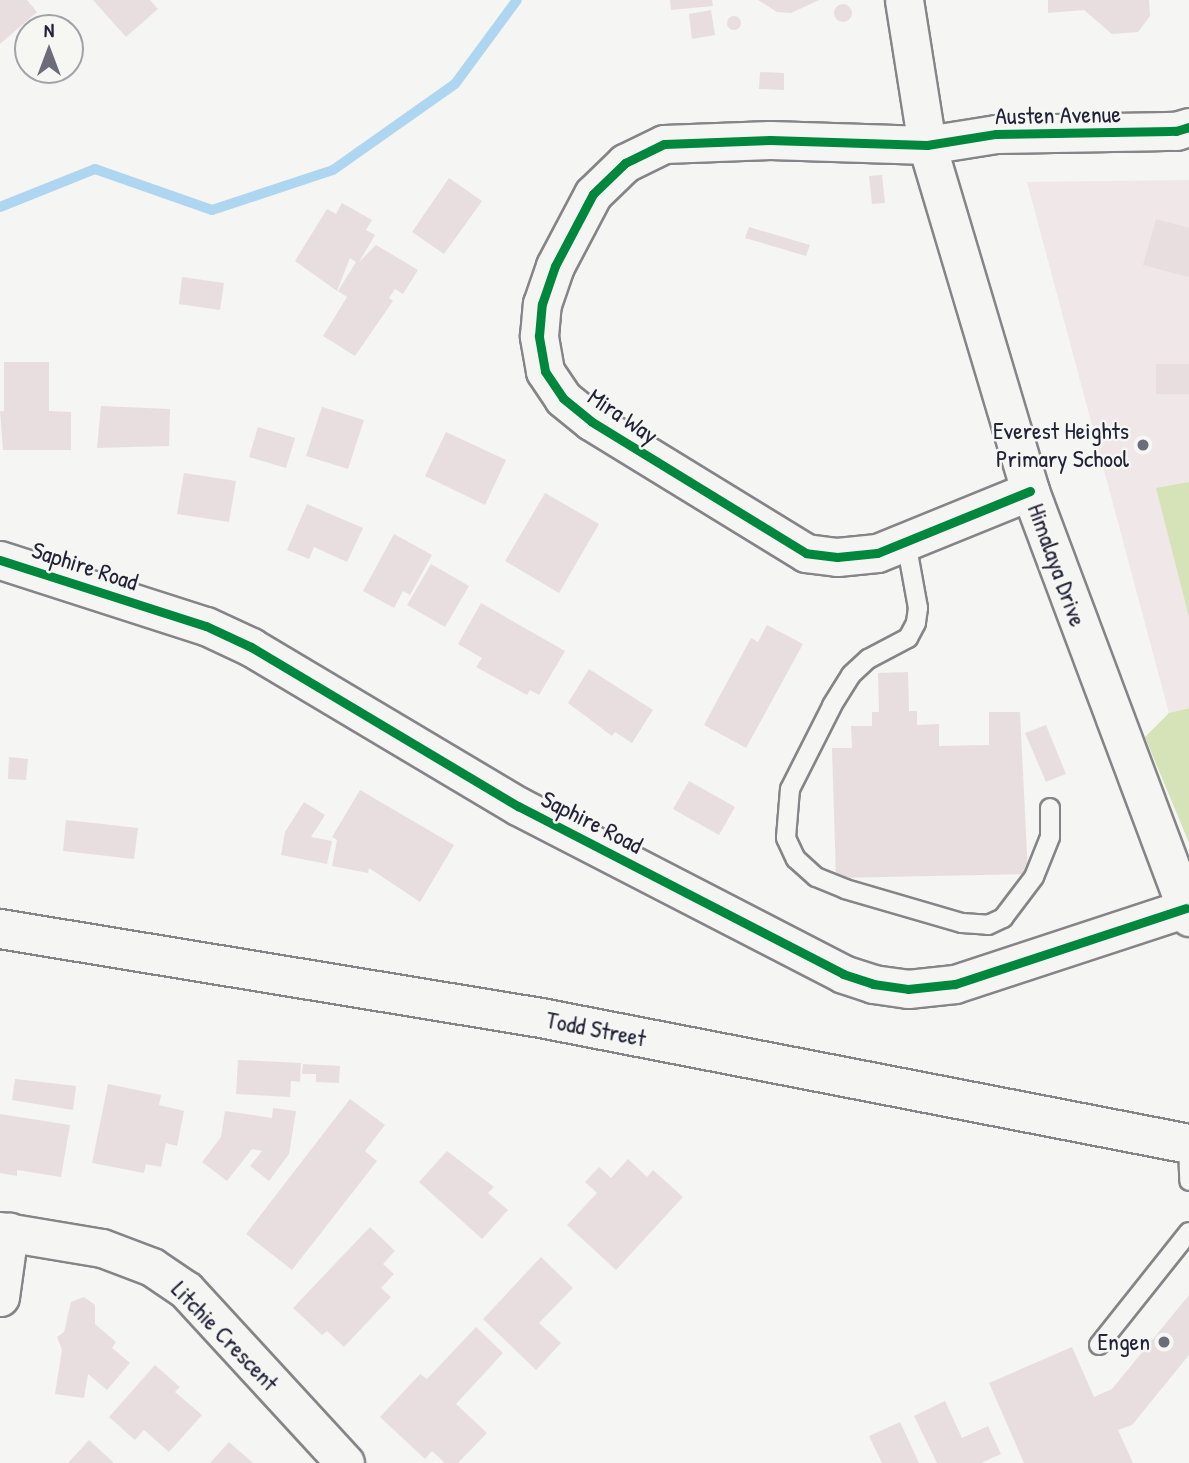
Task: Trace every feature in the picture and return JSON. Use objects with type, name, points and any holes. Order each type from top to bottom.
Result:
[{"type":"street","name":"Himalaya Drive","points":[[904,0],[927,145],[1030,491],[1188,912]]},
{"type":"street","name":"Austen Avenue","points":[[927,145],[996,134],[1176,131],[1189,127]]},
{"type":"street","name":"Mira Way","points":[[927,145],[770,140],[664,144],[625,163],[593,194],[555,266],[542,304],[538,336],[545,371],[563,398],[591,421],[806,553],[837,557],[877,553],[1030,491]]},
{"type":"street","name":"Saphire Road","points":[[0,560],[206,626],[251,648],[518,806],[843,974],[873,984],[908,989],[955,984],[1188,912]]},
{"type":"street","name":"Todd Street","points":[[0,929],[541,1018],[1189,1142]]},
{"type":"street","points":[[0,1297],[5,1231]]},
{"type":"street","name":"Litchie Crescent","points":[[5,1231],[102,1248],[152,1267],[186,1290],[345,1463]]},
{"type":"lane","points":[[906,542],[918,608],[916,623],[908,638],[867,659],[851,675],[825,718],[790,789],[786,838],[796,859],[816,877],[845,888],[962,923],[988,925],[1003,918],[1034,877],[1050,837],[1050,808]]},
{"type":"lane","points":[[1189,1142],[1189,1181]]},
{"type":"lane","points":[[1099,1345],[1189,1232]]},
{"type":"shaded area","name":"Everest Heights Primary School","points":[[1189,180],[1189,708],[1169,713],[1027,182]]},
{"type":"green space","points":[[1189,482],[1189,617],[1156,488]]},
{"type":"green space","points":[[1189,708],[1189,843],[1145,737],[1169,713]]},
{"type":"building","points":[[0,0],[27,0],[37,12],[14,14],[14,32],[0,44]]},
{"type":"building","points":[[93,0],[150,0],[158,9],[126,37]]},
{"type":"building","points":[[670,0],[712,0],[713,6],[671,10]]},
{"type":"building","points":[[758,0],[819,0],[791,13],[777,12]]},
{"type":"building","points":[[1048,0],[1149,0],[1150,16],[1138,32],[1112,34],[1084,10],[1048,13]]},
{"type":"building","points":[[843,4],[849,7],[852,13],[849,19],[843,22],[837,19],[834,13],[837,7]]},
{"type":"building","points":[[711,10],[715,35],[692,39],[689,14]]},
{"type":"building","points":[[734,16],[739,18],[739,28],[734,30],[729,28],[727,23],[729,18]]},
{"type":"building","points":[[760,72],[784,73],[784,90],[759,89]]},
{"type":"building","points":[[882,175],[885,203],[872,204],[869,176]]},
{"type":"building","points":[[449,178],[482,201],[444,254],[412,232]]},
{"type":"building","points":[[342,203],[372,220],[366,230],[375,235],[359,262],[376,245],[418,270],[403,294],[395,289],[389,298],[393,301],[355,356],[323,336],[347,297],[338,291],[356,262],[350,258],[337,291],[295,261],[327,209],[336,214]]},
{"type":"building","points":[[1156,219],[1189,228],[1189,277],[1143,265]]},
{"type":"building","points":[[749,227],[810,245],[806,256],[745,238]]},
{"type":"building","points":[[182,277],[224,283],[220,310],[179,304]]},
{"type":"building","points":[[4,362],[49,362],[49,411],[71,412],[71,450],[3,450],[0,411],[4,411]]},
{"type":"building","points":[[1156,364],[1189,364],[1189,394],[1156,394]]},
{"type":"building","points":[[101,406],[170,409],[169,446],[97,448]]},
{"type":"building","points":[[322,407],[364,420],[348,469],[306,456]]},
{"type":"building","points":[[258,427],[295,438],[286,468],[249,457]]},
{"type":"building","points":[[446,432],[506,460],[485,505],[425,476]]},
{"type":"building","points":[[184,473],[236,481],[229,522],[177,514]]},
{"type":"building","points":[[545,493],[599,524],[559,593],[505,561]]},
{"type":"building","points":[[307,504],[363,528],[347,562],[314,547],[309,559],[287,550]]},
{"type":"building","points":[[394,534],[432,555],[410,595],[403,591],[394,608],[363,591]]},
{"type":"building","points":[[431,564],[469,586],[445,627],[407,605]]},
{"type":"building","points":[[481,603],[565,651],[539,695],[530,690],[527,695],[476,667],[482,658],[458,644]]},
{"type":"building","points":[[767,625],[803,644],[746,748],[704,725],[751,638],[758,642]]},
{"type":"building","points":[[589,669],[653,710],[632,743],[615,732],[612,736],[568,703]]},
{"type":"building","points":[[908,672],[909,711],[917,711],[917,725],[939,724],[939,746],[989,745],[989,712],[1020,712],[1028,874],[836,878],[832,748],[852,748],[851,726],[872,726],[872,712],[879,712],[878,673]]},
{"type":"building","points":[[1046,725],[1066,774],[1046,782],[1025,733]]},
{"type":"building","points":[[9,757],[28,759],[26,780],[8,779]]},
{"type":"building","points":[[689,781],[735,807],[719,835],[673,809]]},
{"type":"building","points":[[360,790],[454,845],[420,902],[369,868],[368,873],[332,866],[337,840],[332,837]]},
{"type":"building","points":[[304,802],[325,815],[311,837],[332,841],[327,864],[281,855],[285,832]]},
{"type":"building","points":[[66,820],[138,828],[134,859],[63,851]]},
{"type":"building","points":[[238,1060],[301,1063],[300,1082],[291,1081],[290,1097],[236,1094]]},
{"type":"building","points":[[303,1064],[340,1066],[339,1083],[316,1082],[316,1074],[302,1074]]},
{"type":"building","points":[[15,1079],[76,1086],[73,1110],[12,1100]]},
{"type":"building","points":[[108,1084],[161,1095],[159,1105],[184,1111],[177,1146],[166,1143],[161,1167],[146,1164],[144,1173],[92,1163]]},
{"type":"building","points":[[350,1099],[385,1125],[365,1151],[377,1161],[292,1270],[246,1234]]},
{"type":"building","points":[[273,1108],[296,1111],[289,1154],[269,1181],[250,1166],[262,1151],[252,1149],[227,1181],[202,1162],[221,1137],[225,1111],[272,1118]]},
{"type":"building","points":[[0,1114],[70,1125],[61,1177],[17,1170],[17,1176],[0,1173]]},
{"type":"building","points":[[447,1151],[494,1187],[488,1193],[508,1210],[482,1239],[419,1182]]},
{"type":"building","points":[[628,1159],[647,1177],[653,1170],[683,1197],[616,1270],[567,1225],[597,1193],[585,1182],[599,1167],[611,1178]]},
{"type":"building","points":[[370,1227],[395,1251],[383,1264],[394,1274],[381,1288],[391,1297],[344,1347],[327,1331],[322,1335],[293,1308]]},
{"type":"building","points":[[541,1257],[573,1288],[539,1323],[561,1343],[536,1370],[483,1319]]},
{"type":"building","points":[[1189,1295],[1189,1355],[1132,1425],[1118,1430],[1133,1463],[1024,1463],[989,1383],[1072,1347],[1094,1397],[1112,1389]]},
{"type":"building","points":[[84,1297],[95,1305],[95,1324],[116,1342],[112,1348],[130,1363],[107,1390],[88,1374],[84,1398],[55,1394],[62,1350],[57,1337],[64,1332],[71,1302]]},
{"type":"building","points":[[476,1327],[503,1353],[456,1404],[487,1433],[458,1463],[445,1463],[432,1451],[425,1459],[380,1417],[420,1374],[427,1379]]},
{"type":"building","points":[[155,1365],[180,1387],[175,1392],[202,1415],[169,1452],[144,1430],[135,1440],[109,1417]]},
{"type":"building","points":[[945,1401],[962,1438],[988,1426],[1001,1454],[981,1463],[937,1463],[914,1416]]},
{"type":"building","points":[[900,1422],[919,1463],[882,1463],[869,1436]]},
{"type":"building","points":[[89,1440],[114,1463],[68,1463]]},
{"type":"building","points":[[229,1442],[253,1463],[210,1463]]},
{"type":"waterway","points":[[0,207],[95,169],[212,210],[333,170],[455,84],[517,0]]},
{"type":"cycle path","points":[[1030,491],[877,553],[837,557],[806,553],[591,421],[563,398],[545,371],[539,336],[542,304],[555,266],[593,194],[625,163],[664,144],[770,140],[927,145],[996,134],[1176,131],[1189,127]]},
{"type":"cycle path","points":[[0,560],[206,626],[251,647],[518,806],[843,974],[873,984],[908,989],[955,984],[1186,908]]},
{"type":"place","name":"Everest Heights Primary School","points":[[1143,445]]},
{"type":"place","name":"Engen","points":[[1164,1342]]}]
